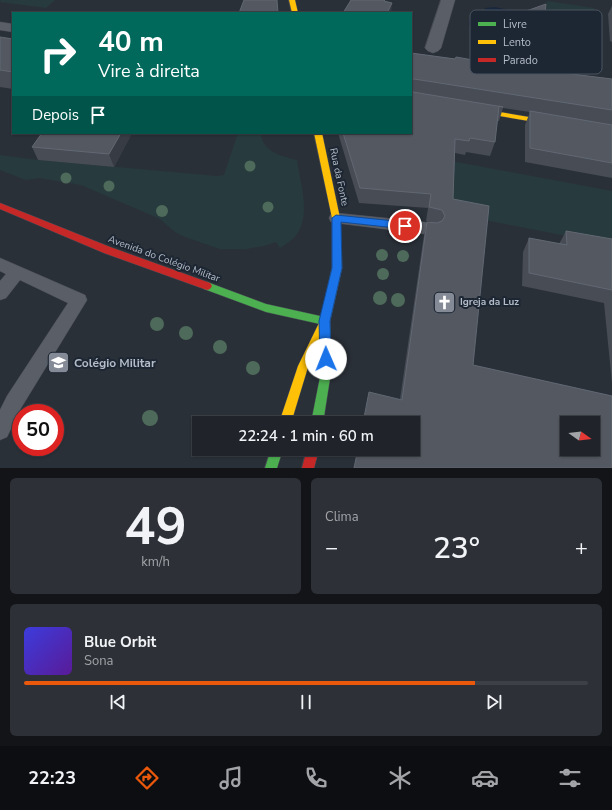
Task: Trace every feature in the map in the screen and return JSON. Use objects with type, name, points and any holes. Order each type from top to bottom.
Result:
[{"type":"street","points":[[292,0],[295,12]]},
{"type":"street","points":[[433,48],[448,0]]},
{"type":"street","points":[[0,26],[12,28]]},
{"type":"street","points":[[412,99],[612,133]]},
{"type":"street","name":"Rua da Fonte","points":[[287,416],[303,366],[325,321],[337,268],[336,218],[318,134]]},
{"type":"street","name":"Avenida do Colégio Militar","points":[[0,206],[107,250],[266,308],[325,321]]},
{"type":"street","name":"Rua da Fonte","points":[[318,416],[326,372],[325,321]]},
{"type":"street","points":[[271,468],[275,456]]},
{"type":"street","points":[[308,468],[311,456]]},
{"type":"lane","points":[[336,218],[433,229]]},
{"type":"lane","points":[[0,264],[79,300],[14,402],[0,430]]},
{"type":"lane","points":[[0,293],[17,272]]},
{"type":"green space","points":[[1,0],[55,0],[46,8],[0,2]]},
{"type":"green space","points":[[547,1],[594,8],[594,10],[546,10]]},
{"type":"green space","points":[[238,134],[261,134],[262,139],[269,149],[279,155],[297,160],[304,207],[301,226],[297,234],[280,248],[276,242],[246,249],[220,249],[185,237],[175,232],[160,219],[81,185],[39,178],[26,180],[0,170],[0,155],[38,160],[217,176],[224,175]]},
{"type":"green space","points":[[451,161],[612,191],[612,245],[449,213]]},
{"type":"water","points":[[495,7],[509,10],[485,10],[485,8]]},
{"type":"building","points":[[244,0],[277,0],[278,12],[239,12]]},
{"type":"building","points":[[351,0],[385,0],[384,1],[392,3],[388,12],[344,12]]},
{"type":"building","points":[[546,4],[545,10],[529,10]]},
{"type":"building","points":[[0,37],[12,39],[12,72],[0,70]]},
{"type":"building","points":[[412,53],[470,59],[470,74],[571,74],[612,79],[612,110],[414,79],[412,80]]},
{"type":"building","points":[[412,90],[413,92],[499,106],[495,142],[470,138],[469,141],[455,139],[453,199],[489,206],[473,365],[612,396],[612,468],[354,468],[357,456],[420,456],[420,416],[364,416],[369,392],[402,400],[427,222],[437,223],[442,221],[445,216],[442,210],[429,207],[431,194],[360,188],[343,134],[412,134]]},
{"type":"building","points":[[530,111],[612,125],[612,163],[530,148]]},
{"type":"building","points":[[41,134],[120,134],[109,154],[32,147]]},
{"type":"building","points":[[566,231],[612,239],[612,290],[529,273],[529,238],[567,245]]},
{"type":"traffic: fast","points":[[207,286],[266,308],[325,321]]},
{"type":"traffic: fast","points":[[318,416],[326,372],[325,324]]},
{"type":"traffic: fast","points":[[271,468],[275,456]]},
{"type":"traffic: slow","points":[[292,0],[295,12]]},
{"type":"traffic: slow","points":[[412,99],[612,133]]},
{"type":"traffic: slow","points":[[287,416],[303,366],[325,321],[337,268],[336,218],[318,134]]},
{"type":"traffic: jam","points":[[0,206],[107,250],[207,286]]},
{"type":"traffic: jam","points":[[308,468],[311,456]]},
{"type":"place","name":"Igreja da Luz","points":[[445,302]]},
{"type":"place","name":"Colégio Militar","points":[[59,363]]},
{"type":"route","points":[[326,359],[325,321],[337,268],[336,218],[405,226]]}]
